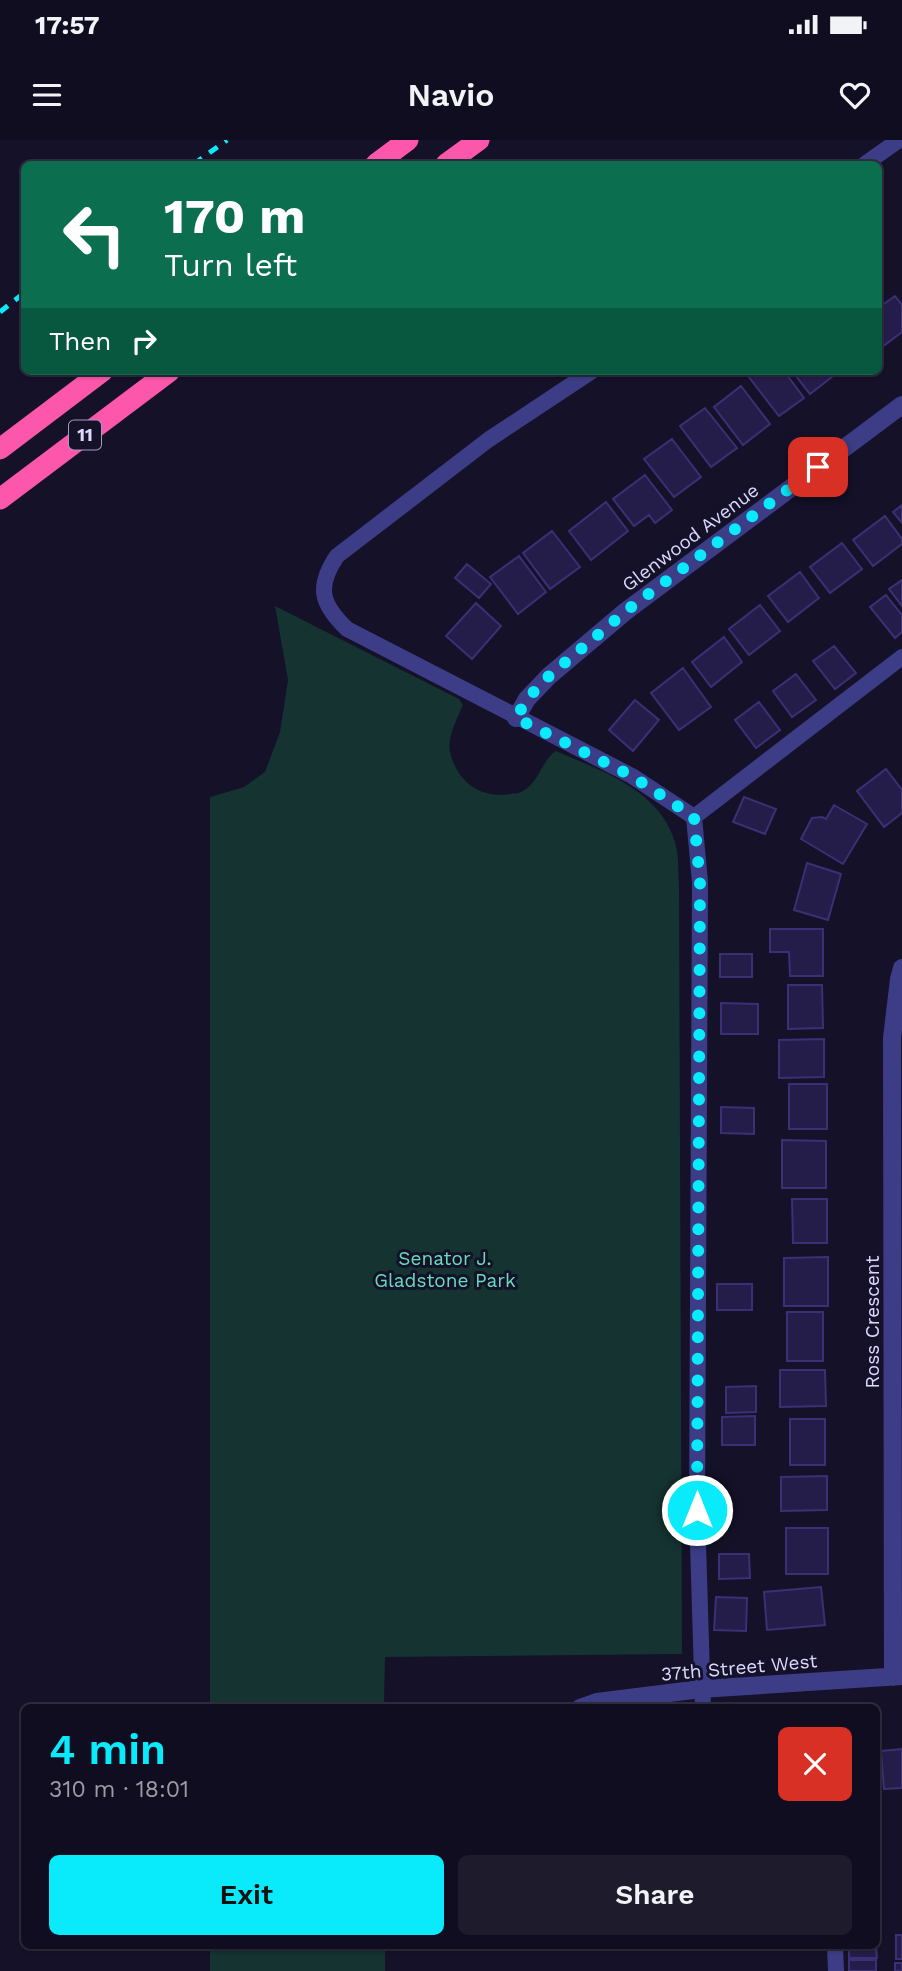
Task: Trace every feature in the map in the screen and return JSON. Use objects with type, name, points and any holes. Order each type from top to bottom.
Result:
[{"type":"highway","points":[[380,161],[408,140]]},
{"type":"highway","points":[[450,161],[480,140]]},
{"type":"highway","name":"11","points":[[0,449],[98,375]]},
{"type":"highway","name":"11","points":[[0,499],[165,375]]},
{"type":"street","name":"Glenwood Avenue","points":[[516,718],[527,699],[549,676],[626,611],[902,405]]},
{"type":"street","name":"Ross Crescent","points":[[898,1676],[892,1038],[902,968]]},
{"type":"street","name":"37th Street West","points":[[591,1704],[701,1689],[898,1676]]},
{"type":"lane","points":[[869,161],[900,140]]},
{"type":"lane","points":[[586,375],[488,440],[337,556],[326,573],[324,594],[332,614],[347,629],[632,776],[694,817]]},
{"type":"lane","points":[[694,817],[902,657]]},
{"type":"lane","points":[[694,817],[700,882],[697,1510],[703,1704]]},
{"type":"lane","points":[[835,1949],[836,1971]]},
{"type":"green space","name":"Senator J. Gladstone Park","points":[[275,606],[459,699],[463,705],[451,734],[450,752],[453,763],[464,780],[480,791],[499,795],[520,793],[532,783],[556,751],[628,785],[658,811],[669,827],[677,851],[679,885],[682,1654],[385,1657],[384,1704],[210,1704],[210,797],[244,787],[265,772],[280,732],[288,680]]},
{"type":"green space","points":[[210,1949],[385,1949],[385,1971],[210,1971]]},
{"type":"building","points":[[895,296],[902,305],[902,332],[882,347],[882,305]]},
{"type":"building","points":[[787,375],[804,398],[779,416],[748,376]]},
{"type":"building","points":[[795,375],[834,375],[810,394]]},
{"type":"building","points":[[741,386],[770,424],[743,445],[714,407]]},
{"type":"building","points":[[705,408],[737,448],[711,467],[680,426]]},
{"type":"building","points":[[672,439],[701,477],[674,497],[644,459]]},
{"type":"building","points":[[645,475],[672,510],[655,523],[649,515],[634,526],[613,499]]},
{"type":"building","points":[[606,502],[628,531],[591,560],[569,531]]},
{"type":"building","points":[[902,505],[902,523],[893,512]]},
{"type":"building","points":[[885,516],[902,539],[902,544],[873,566],[853,540]]},
{"type":"building","points":[[552,531],[580,567],[550,589],[523,553]]},
{"type":"building","points":[[842,543],[862,569],[830,593],[810,567]]},
{"type":"building","points":[[519,556],[546,592],[518,614],[490,577]]},
{"type":"building","points":[[467,564],[491,584],[479,598],[455,578]]},
{"type":"building","points":[[800,572],[819,598],[788,622],[768,596]]},
{"type":"building","points":[[902,580],[902,606],[889,589]]},
{"type":"building","points":[[886,595],[902,615],[902,632],[895,638],[870,607]]},
{"type":"building","points":[[476,603],[501,626],[472,659],[446,636]]},
{"type":"building","points":[[760,605],[780,631],[749,655],[729,629]]},
{"type":"building","points":[[724,637],[742,662],[711,687],[692,662]]},
{"type":"building","points":[[834,646],[856,673],[835,689],[813,661]]},
{"type":"building","points":[[683,668],[711,707],[679,730],[651,693]]},
{"type":"building","points":[[796,674],[816,700],[792,717],[773,691]]},
{"type":"building","points":[[635,700],[659,720],[633,751],[609,730]]},
{"type":"building","points":[[759,702],[780,730],[756,748],[735,720]]},
{"type":"building","points":[[886,769],[902,790],[902,813],[884,827],[857,791]]},
{"type":"building","points":[[744,797],[776,809],[765,834],[733,822]]},
{"type":"building","points":[[834,805],[867,824],[843,864],[801,839],[812,818],[826,819]]},
{"type":"building","points":[[807,863],[841,874],[828,920],[794,910]]},
{"type":"building","points":[[770,929],[823,929],[823,976],[790,976],[789,952],[770,952]]},
{"type":"building","points":[[720,954],[752,954],[752,977],[720,977]]},
{"type":"building","points":[[788,985],[822,985],[823,1028],[788,1029]]},
{"type":"building","points":[[721,1003],[758,1004],[758,1034],[721,1034]]},
{"type":"building","points":[[824,1039],[824,1077],[779,1078],[779,1040]]},
{"type":"building","points":[[789,1084],[827,1084],[827,1129],[789,1129]]},
{"type":"building","points":[[721,1107],[754,1108],[754,1134],[721,1133]]},
{"type":"building","points":[[782,1140],[826,1141],[826,1188],[782,1188]]},
{"type":"building","points":[[792,1199],[827,1199],[827,1243],[793,1243]]},
{"type":"building","points":[[828,1257],[828,1306],[784,1306],[784,1258]]},
{"type":"building","points":[[717,1284],[752,1284],[752,1310],[717,1310]]},
{"type":"building","points":[[787,1312],[823,1312],[823,1361],[787,1361]]},
{"type":"building","points":[[780,1370],[825,1370],[826,1406],[780,1407]]},
{"type":"building","points":[[756,1386],[756,1412],[726,1413],[726,1387]]},
{"type":"building","points":[[755,1416],[755,1445],[722,1445],[722,1417]]},
{"type":"building","points":[[790,1419],[825,1419],[825,1465],[790,1465]]},
{"type":"building","points":[[827,1476],[827,1510],[781,1511],[781,1477]]},
{"type":"building","points":[[786,1528],[828,1528],[828,1574],[786,1574]]},
{"type":"building","points":[[719,1554],[749,1554],[750,1578],[719,1579]]},
{"type":"building","points":[[821,1587],[825,1625],[767,1630],[764,1592]]},
{"type":"building","points":[[716,1597],[747,1598],[746,1631],[714,1630]]},
{"type":"building","points":[[902,1749],[902,1788],[884,1789],[881,1751]]},
{"type":"building","points":[[896,1935],[902,1935],[902,1959],[896,1959]]},
{"type":"building","points":[[849,1949],[876,1949],[877,1958],[849,1958]]},
{"type":"building","points":[[849,1960],[876,1960],[876,1971],[849,1971]]},
{"type":"building","points":[[895,1963],[902,1963],[902,1971],[895,1971]]},
{"type":"railway","points":[[198,161],[227,140]]},
{"type":"railway","points":[[0,312],[21,295]]},
{"type":"route","points":[[697,1510],[700,882],[694,817],[632,776],[516,718],[527,699],[549,676],[626,611],[818,467]]}]
